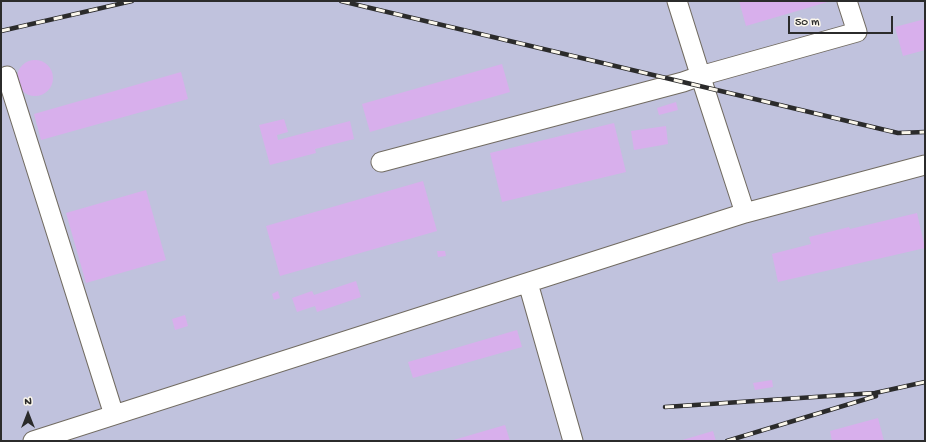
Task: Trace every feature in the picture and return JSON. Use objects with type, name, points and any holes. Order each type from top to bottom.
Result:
[{"type":"lane","points":[[677,1],[745,214]]},
{"type":"lane","points":[[381,162],[683,82],[858,32],[848,1]]},
{"type":"lane","points":[[7,76],[114,415]]},
{"type":"lane","points":[[33,441],[745,214],[925,165]]},
{"type":"lane","points":[[528,283],[573,441]]},
{"type":"shaded area","points":[[1,1],[925,1],[925,441],[1,441]]},
{"type":"building","points":[[739,1],[831,1],[746,26]]},
{"type":"building","points":[[925,19],[925,50],[903,56],[895,27]]},
{"type":"building","points":[[39,60],[48,65],[52,71],[52,85],[48,91],[39,96],[31,96],[22,91],[18,85],[17,74],[22,65],[28,61]]},
{"type":"building","points":[[502,64],[510,92],[370,132],[362,104]]},
{"type":"building","points":[[181,72],[188,99],[41,140],[34,114]]},
{"type":"building","points":[[676,102],[678,110],[659,115],[657,108]]},
{"type":"building","points":[[284,119],[288,132],[277,135],[278,140],[350,121],[354,139],[315,149],[316,153],[270,165],[259,125]]},
{"type":"building","points":[[614,123],[626,172],[502,202],[490,153]]},
{"type":"building","points":[[666,126],[668,144],[634,150],[631,131]]},
{"type":"building","points":[[423,181],[437,231],[280,276],[266,226]]},
{"type":"building","points":[[146,190],[166,260],[86,283],[66,213]]},
{"type":"building","points":[[917,213],[925,248],[778,282],[772,254],[811,244],[809,237]]},
{"type":"building","points":[[437,251],[445,251],[446,256],[438,257]]},
{"type":"building","points":[[356,281],[361,297],[317,312],[315,306],[297,312],[292,298],[312,291],[314,295]]},
{"type":"building","points":[[278,291],[280,298],[274,300],[272,294]]},
{"type":"building","points":[[185,315],[188,326],[175,330],[172,319]]},
{"type":"building","points":[[517,330],[522,347],[413,378],[408,362]]},
{"type":"building","points":[[772,380],[773,387],[755,390],[753,383]]},
{"type":"building","points":[[878,418],[884,441],[832,441],[830,431]]},
{"type":"building","points":[[505,425],[510,441],[450,441]]},
{"type":"building","points":[[713,431],[716,441],[679,441]]},
{"type":"railway","points":[[1,31],[132,1]]},
{"type":"railway","points":[[341,1],[898,133],[925,132]]},
{"type":"railway","points":[[665,407],[875,393],[925,382]]},
{"type":"railway","points":[[727,441],[876,396]]}]
